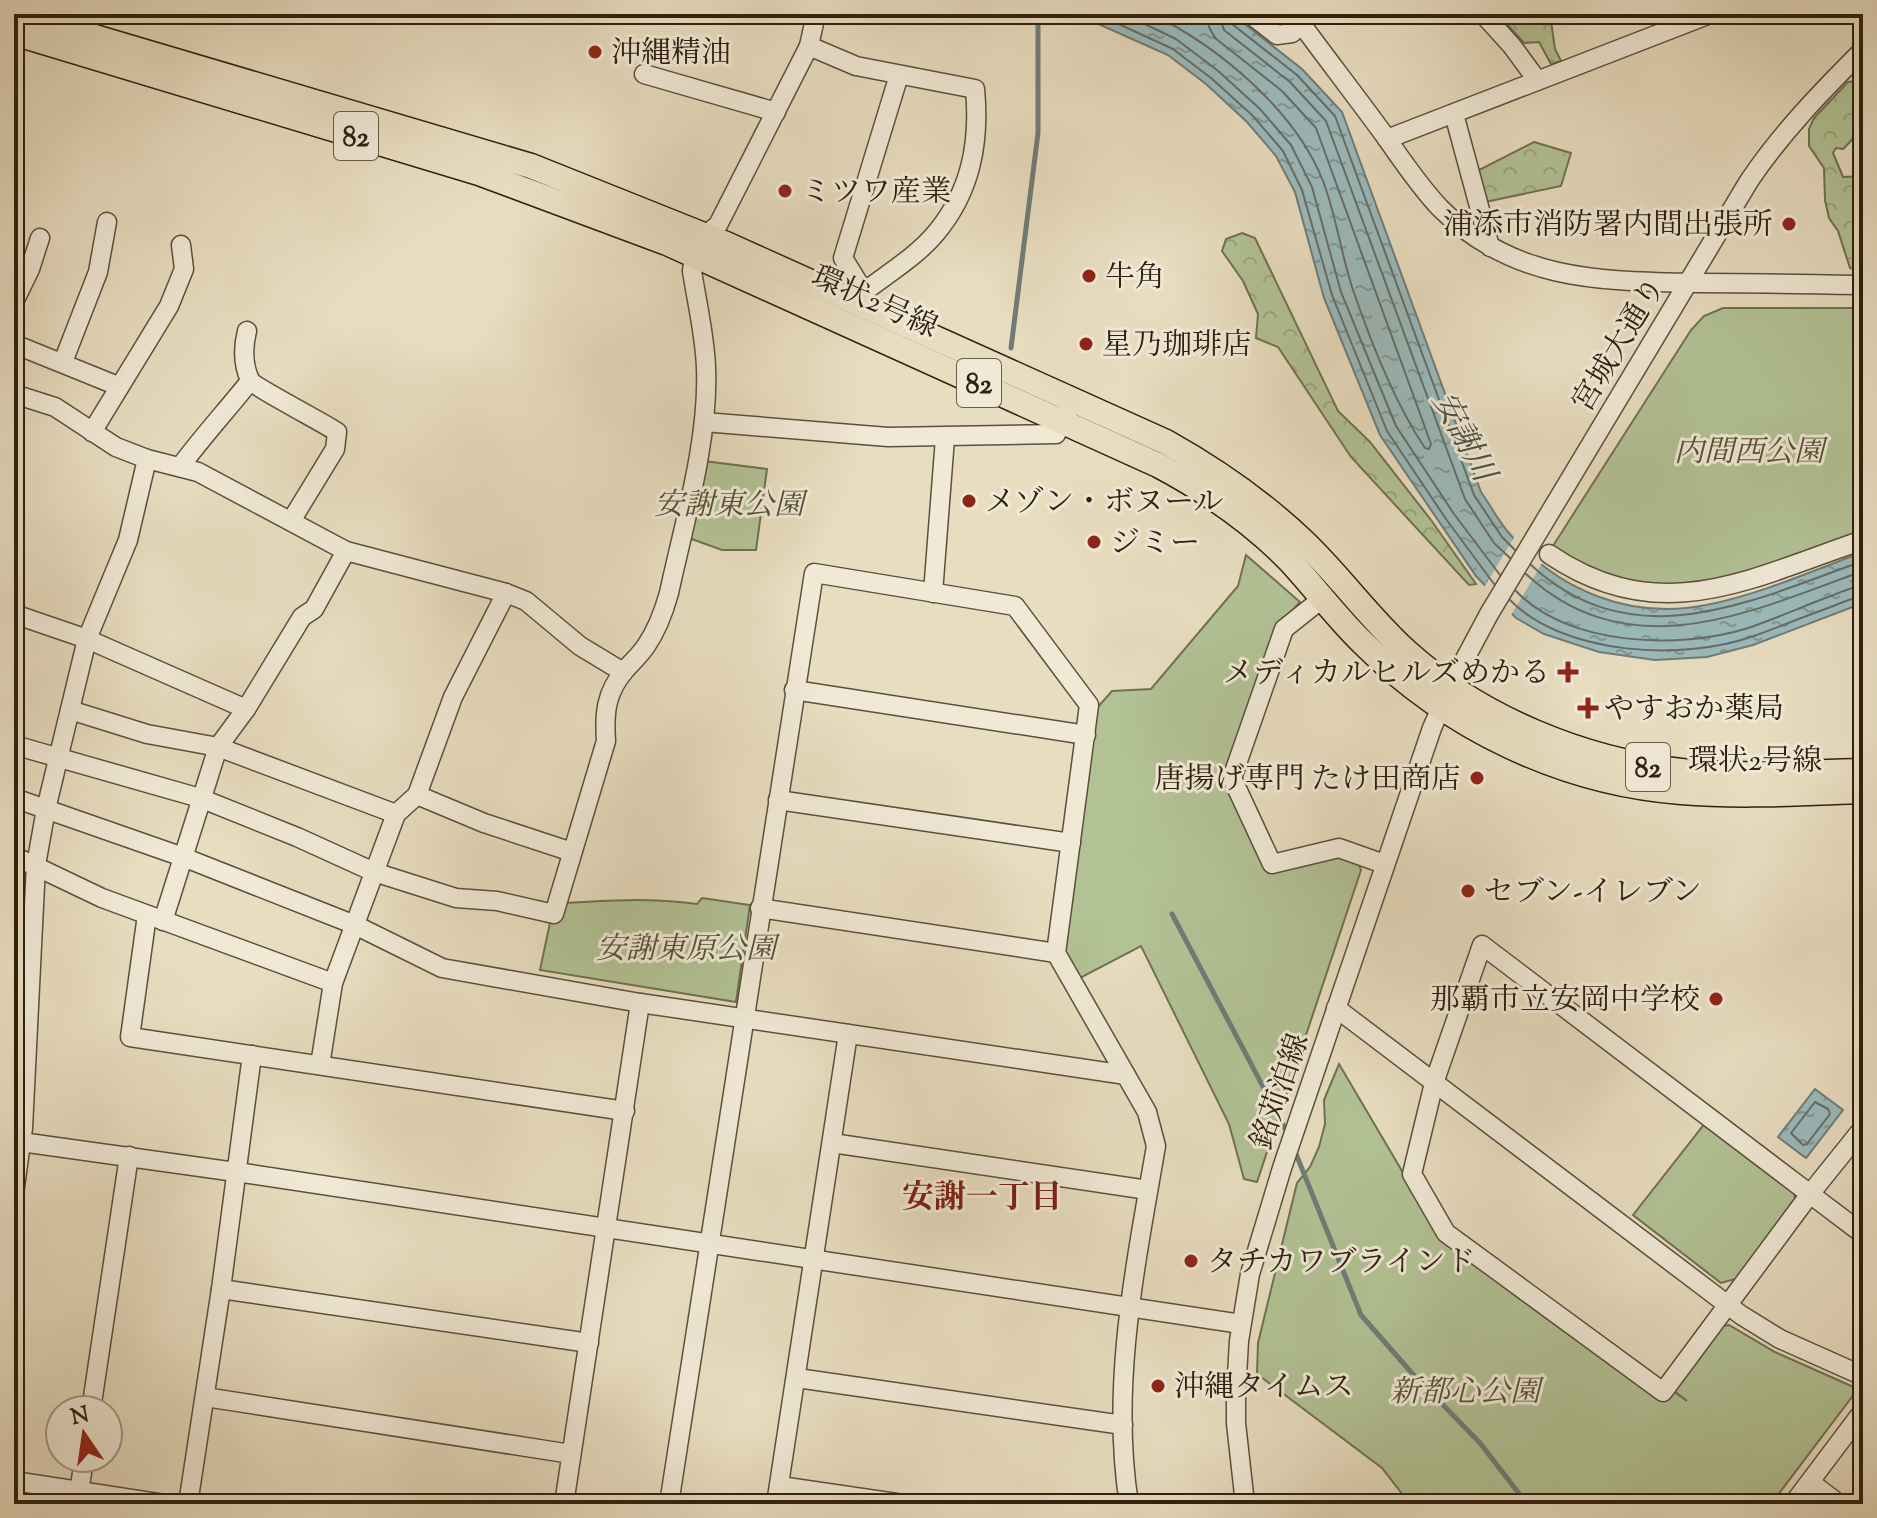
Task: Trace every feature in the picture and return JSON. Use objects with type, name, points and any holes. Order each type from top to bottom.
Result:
[{"type":"main road","name":"環状2号線","points":[[17,14],[531,166],[699,245]]},
{"type":"main road","name":"環状2号線","points":[[14,33],[479,173],[699,245],[855,305],[1068,411],[1200,488],[1249,523],[1289,561],[1361,642],[1398,676],[1445,698],[1484,708],[1597,754],[1643,766],[1728,774],[1863,771]]},
{"type":"main road","name":"環状2号線","points":[[1068,411],[1166,442],[1216,470],[1263,504],[1305,543],[1474,729],[1556,766],[1637,787],[1729,794],[1863,791]]},
{"type":"street","points":[[14,745],[200,798],[374,872],[456,898],[497,901],[554,914],[606,741],[604,716],[607,701],[623,672],[646,647],[663,614],[704,422],[706,367],[692,271],[699,245],[718,225],[776,112],[809,46],[816,14]]},
{"type":"street","points":[[1250,14],[1277,35],[1292,33],[1298,19]]},
{"type":"street","points":[[1483,14],[1537,80]]},
{"type":"street","points":[[1387,139],[1710,14]]},
{"type":"street","points":[[1298,19],[1439,207],[1490,247],[1528,265],[1557,273],[1626,281],[1863,285]]},
{"type":"street","points":[[809,46],[856,66],[975,89],[978,115],[975,151],[962,197],[934,235],[855,305],[843,258],[899,75]]},
{"type":"street","name":"宮城大通り","points":[[1445,698],[1489,614],[1687,282],[1768,153],[1809,104],[1863,50]]},
{"type":"street","points":[[644,74],[776,112]]},
{"type":"street","points":[[1454,114],[1490,247]]},
{"type":"street","points":[[63,362],[98,272],[107,222]]},
{"type":"street","points":[[14,302],[30,269],[40,238]]},
{"type":"street","points":[[92,432],[169,306],[184,269],[181,245]]},
{"type":"street","points":[[247,331],[243,348],[250,381],[257,388],[293,405],[337,432],[335,449],[291,521]]},
{"type":"street","points":[[14,344],[118,386]]},
{"type":"street","points":[[180,467],[203,434],[217,422],[250,381]]},
{"type":"street","points":[[14,394],[55,407],[116,447],[147,459],[198,472],[346,551],[526,601],[580,646],[623,672]]},
{"type":"street","points":[[704,422],[888,437],[945,438],[1056,434],[1068,411]]},
{"type":"street","points":[[933,593],[945,438]]},
{"type":"street","points":[[14,1194],[20,1050],[36,865],[46,809],[87,639],[128,540],[147,459]]},
{"type":"street","points":[[1549,554],[1604,584],[1638,592],[1678,594],[1719,589],[1863,540]]},
{"type":"street","points":[[346,551],[314,609],[302,617],[246,709],[218,747],[183,857],[155,918],[130,1037],[625,1111]]},
{"type":"street","points":[[669,1504],[814,573],[1015,606],[1089,705],[1056,953],[1147,1112],[1154,1130],[1156,1146],[1130,1308],[1123,1425],[1129,1504]]},
{"type":"street","points":[[320,1065],[333,983],[396,814],[417,795],[453,697],[506,593]]},
{"type":"street","points":[[1323,598],[1284,629],[1232,778],[1272,864],[1339,848],[1384,864]]},
{"type":"street","points":[[14,614],[87,639],[246,709]]},
{"type":"street","points":[[794,690],[1086,735]]},
{"type":"street","name":"銘苅泊線","points":[[1245,1504],[1236,1423],[1241,1324],[1257,1249],[1384,864],[1445,698]]},
{"type":"street","points":[[70,710],[147,734],[218,747],[396,814]]},
{"type":"street","points":[[417,795],[484,823],[572,852]]},
{"type":"street","points":[[14,798],[183,857],[355,925],[442,968],[640,1003],[1126,1075]]},
{"type":"street","points":[[778,800],[1071,843]]},
{"type":"street","points":[[14,856],[102,898],[333,983]]},
{"type":"street","points":[[14,901],[34,902]]},
{"type":"street","points":[[760,908],[1056,953]]},
{"type":"street","points":[[1863,1128],[1810,1194],[1663,1392],[1446,1233],[1412,1174],[1434,1083],[1482,945],[1810,1194],[1863,1234]]},
{"type":"street","points":[[564,1504],[640,1003]]},
{"type":"street","points":[[1336,1008],[1728,1306],[1780,1339],[1863,1376]]},
{"type":"street","points":[[848,1034],[778,1495],[903,1504]]},
{"type":"street","points":[[188,1504],[252,1055]]},
{"type":"street","points":[[18,1141],[1241,1324]]},
{"type":"street","points":[[832,1143],[1148,1190]]},
{"type":"street","points":[[93,1394],[129,1156]]},
{"type":"street","points":[[221,1289],[589,1343]]},
{"type":"street","points":[[797,1378],[1123,1425]]},
{"type":"street","points":[[205,1397],[571,1454]]},
{"type":"street","points":[[1793,1504],[1863,1411]]},
{"type":"street","points":[[78,1498],[82,1474]]},
{"type":"street","points":[[14,1481],[78,1498],[164,1504]]},
{"type":"street","points":[[1810,1482],[1839,1504]]},
{"type":"green space","points":[[1498,14],[1550,14],[1555,49],[1561,61],[1551,64],[1539,42],[1524,43]]},
{"type":"green space","points":[[1855,81],[1862,93],[1863,120],[1848,144],[1843,149],[1836,148],[1833,153],[1843,177],[1863,176],[1863,272],[1850,268],[1838,231],[1829,218],[1824,168],[1809,146],[1809,129],[1814,118],[1848,82]]},
{"type":"green space","points":[[1534,142],[1571,153],[1561,186],[1485,202],[1477,171]]},
{"type":"green space","points":[[1242,233],[1255,238],[1338,411],[1370,442],[1476,584],[1469,585],[1351,457],[1278,347],[1256,338],[1258,314],[1243,281],[1222,251],[1226,239]]},
{"type":"green space","name":"内間西公園","points":[[1723,308],[1863,308],[1863,531],[1716,584],[1620,585],[1551,549],[1691,330],[1704,316]]},
{"type":"green space","name":"安謝東公園","points":[[704,461],[767,469],[756,550],[722,550],[689,538]]},
{"type":"green space","points":[[1246,555],[1300,602],[1276,628],[1226,778],[1268,873],[1335,856],[1358,862],[1361,870],[1257,1182],[1244,1179],[1229,1124],[1141,946],[1080,978],[1065,952],[1088,718],[1112,691],[1151,689],[1238,586]]},
{"type":"green space","name":"安謝東原公園","points":[[702,898],[750,905],[736,1002],[540,970],[551,918],[564,903],[630,900],[697,904]]},
{"type":"green space","name":"新都心公園","points":[[1339,1064],[1435,1227],[1664,1401],[1673,1391],[1687,1401],[1673,1390],[1722,1326],[1729,1325],[1775,1352],[1858,1389],[1771,1504],[1410,1504],[1382,1468],[1257,1374],[1258,1343],[1297,1183],[1310,1167],[1319,1147],[1325,1124],[1324,1100]]},
{"type":"green space","points":[[1706,1122],[1794,1189],[1795,1202],[1739,1278],[1721,1283],[1633,1215]]},
{"type":"water","points":[[1076,14],[1232,14],[1302,69],[1342,112],[1481,492],[1508,532],[1549,570],[1573,585],[1623,604],[1678,609],[1744,595],[1863,552],[1863,603],[1753,645],[1707,657],[1655,660],[1599,652],[1544,634],[1516,618],[1476,576],[1380,435],[1324,298],[1295,192],[1276,156],[1247,122],[1206,84],[1168,55]]},
{"type":"water","points":[[1815,1089],[1843,1110],[1806,1158],[1778,1137]]},
{"type":"pier","points":[[1516,534],[1544,560],[1510,617],[1483,589]]},
{"type":"waterway","points":[[1011,348],[1038,133],[1038,14]]},
{"type":"waterway","points":[[1172,914],[1287,1132]]},
{"type":"waterway","points":[[1294,1149],[1361,1315],[1480,1443],[1527,1504]]},
{"type":"place","name":"沖縄精油","points":[[595,52]]},
{"type":"place","name":"ミツワ産業","points":[[785,191]]},
{"type":"place","name":"浦添市消防署内間出張所","points":[[1789,224]]},
{"type":"place","name":"牛角","points":[[1089,276]]},
{"type":"place","name":"星乃珈琲店","points":[[1086,344]]},
{"type":"place","name":"メゾン・ボヌール","points":[[969,501]]},
{"type":"place","name":"ジミー","points":[[1094,542]]},
{"type":"place","name":"メディカルヒルズめかる","points":[[1568,672]]},
{"type":"place","name":"やすおか薬局","points":[[1588,708]]},
{"type":"place","name":"唐揚げ専門 たけ田商店","points":[[1477,778]]},
{"type":"place","name":"セブン-イレブン","points":[[1468,891]]},
{"type":"place","name":"那覇市立安岡中学校","points":[[1716,999]]},
{"type":"place","name":"タチカワブラインド","points":[[1191,1261]]},
{"type":"place","name":"沖縄タイムス","points":[[1158,1386]]},
{"type":"district","name":"安謝一丁目","points":[[982,1196]]},
{"type":"water label","name":"安謝川","points":[[1465,436]]}]
